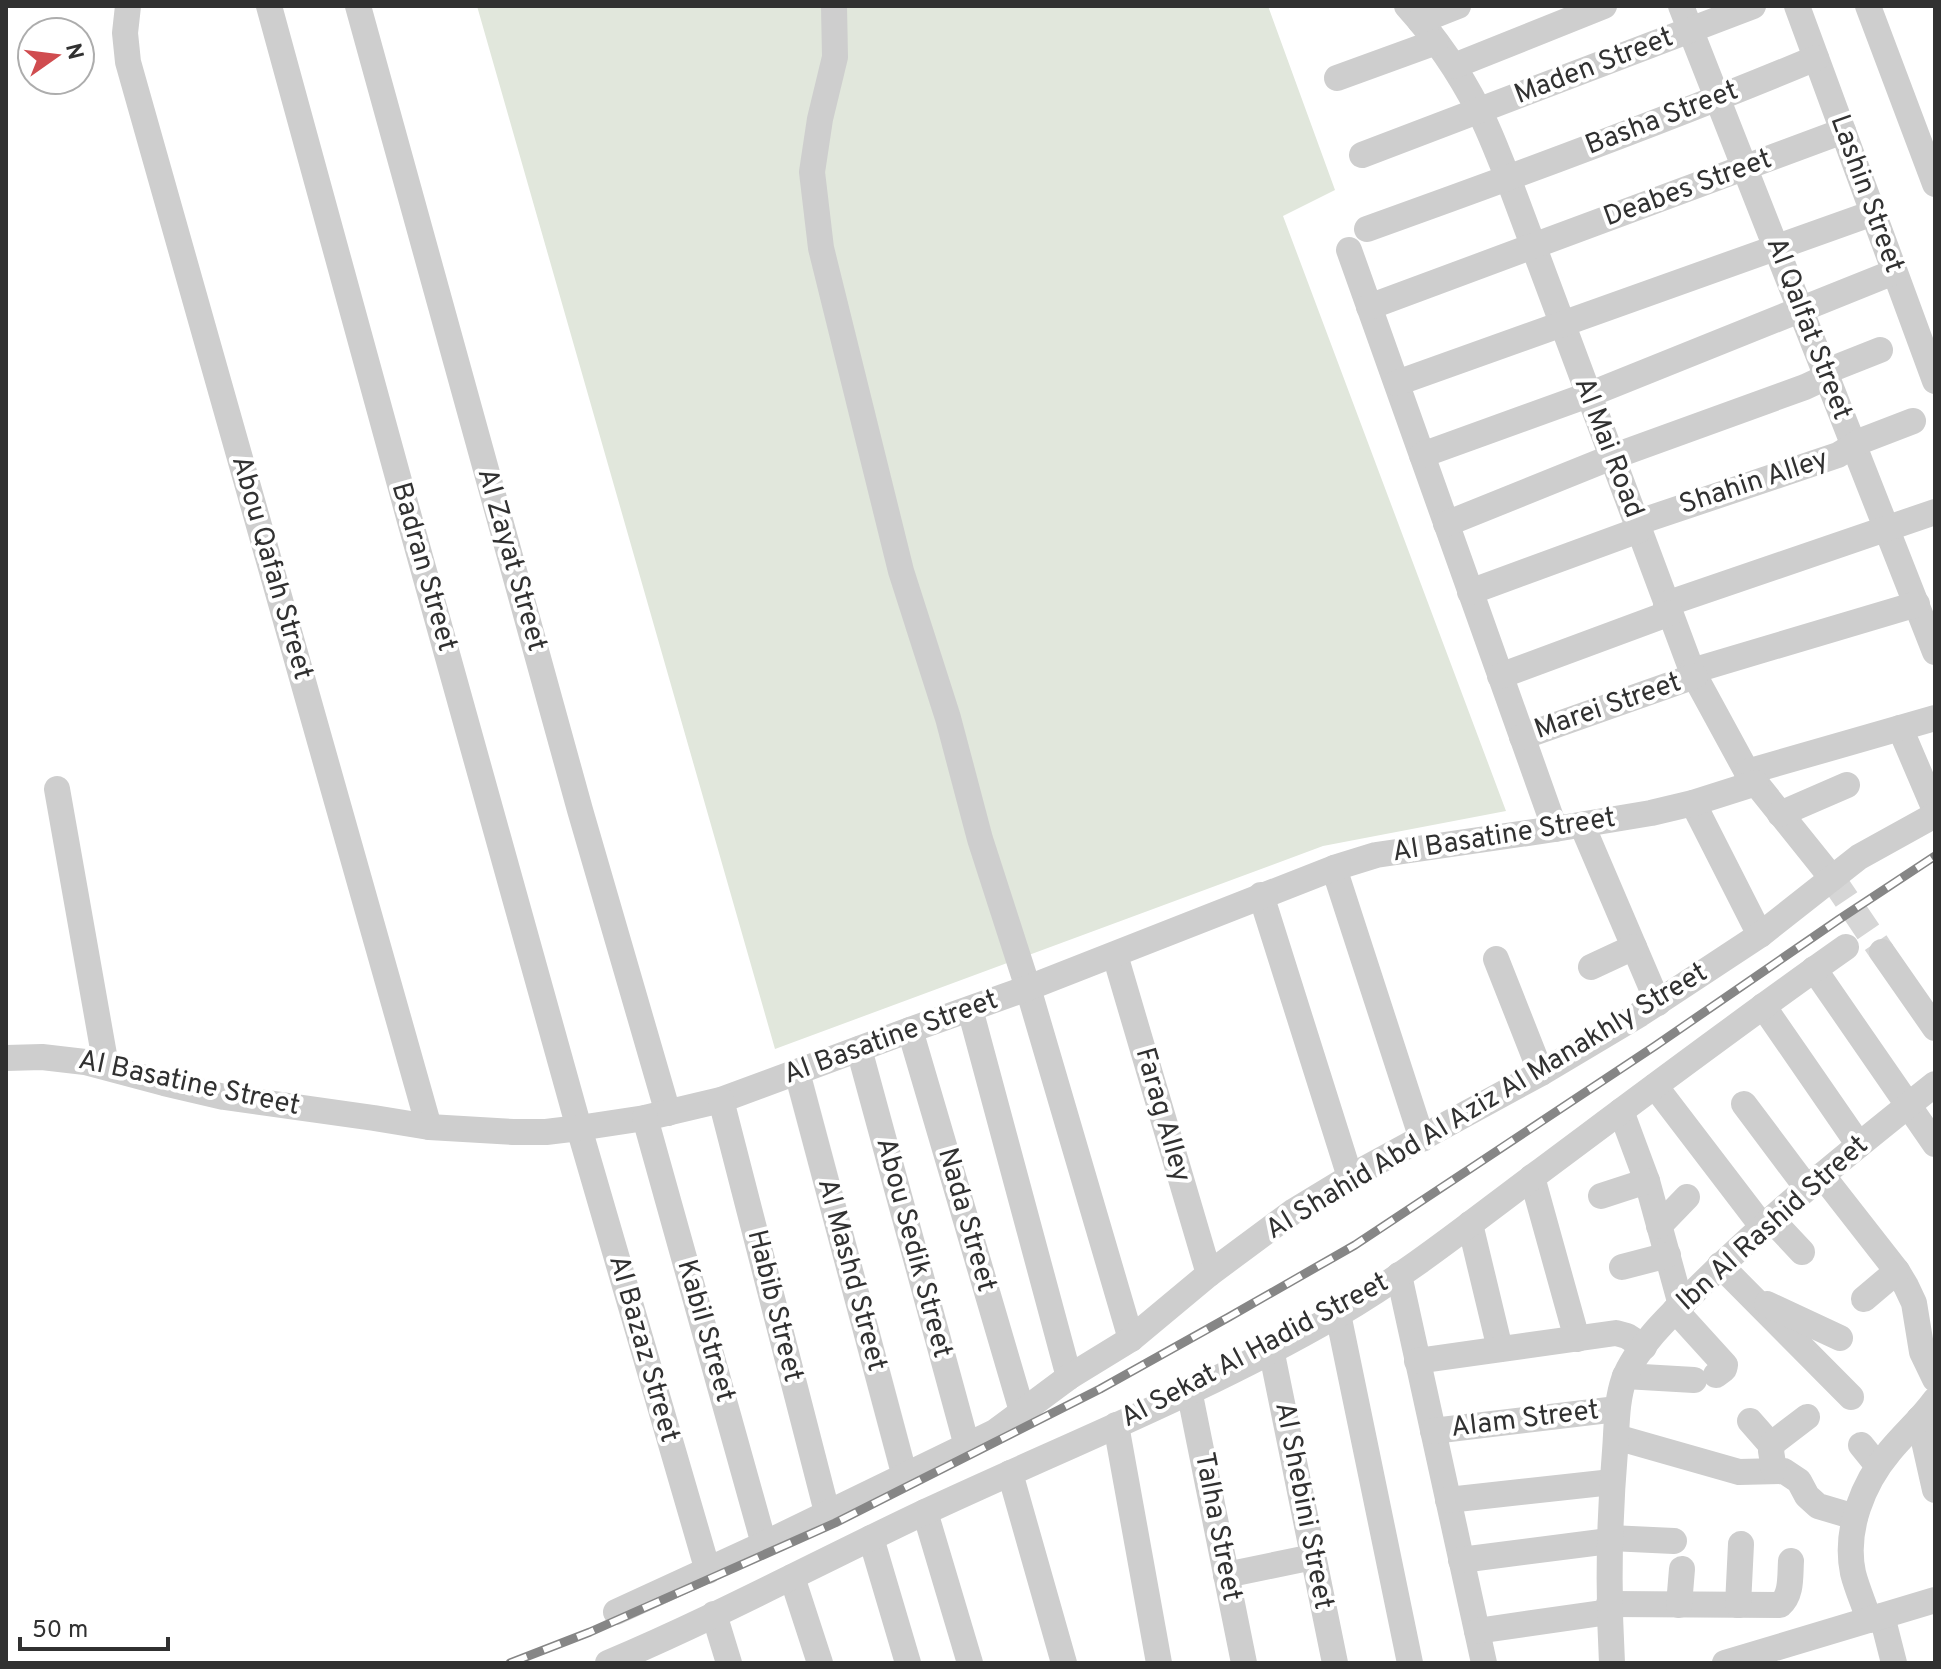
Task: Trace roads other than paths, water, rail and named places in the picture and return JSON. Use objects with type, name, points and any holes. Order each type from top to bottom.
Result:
[{"type":"street","name":"Abou Qafah Street","points":[[128,6],[125,33],[128,62],[429,1127]]},
{"type":"street","name":"Badran Street","points":[[269,6],[579,1128]]},
{"type":"street","name":"Al Zayat Street","points":[[358,6],[580,810],[656,1115]]},
{"type":"street","points":[[834,6],[835,57],[820,119],[812,172],[821,248],[901,571],[948,718],[980,839],[1028,988],[1131,1339]]},
{"type":"street","points":[[1413,13],[1458,6]]},
{"type":"street","points":[[1454,66],[1604,6]]},
{"type":"street","name":"Maden Street","points":[[1362,155],[1479,111],[1686,18],[1753,6]]},
{"type":"street","name":"Lashin Street","points":[[1797,6],[1935,381]]},
{"type":"street","points":[[1868,6],[1935,184]]},
{"type":"street","name":"Al Mai Road","points":[[1413,13],[1454,66],[1479,111],[1508,178],[1693,673],[1752,777],[1832,878]]},
{"type":"street","name":"Al Qalfat Street","points":[[1686,18],[1887,529],[1922,598],[1935,652]]},
{"type":"street","points":[[1337,78],[1436,42]]},
{"type":"street","name":"Basha Street","points":[[1367,229],[1719,99],[1816,58]]},
{"type":"street","name":"Deabes Street","points":[[1369,307],[1843,131]]},
{"type":"street","points":[[1397,383],[1873,213]]},
{"type":"street","points":[[1349,250],[1555,829]]},
{"type":"street","points":[[1422,455],[1588,395],[1894,272]]},
{"type":"street","points":[[1446,524],[1612,457],[1805,387],[1820,380],[1832,369],[1880,350]]},
{"type":"street","name":"Shahin Alley","points":[[1470,592],[1637,526],[1838,455],[1913,421]]},
{"type":"street","points":[[1500,676],[1668,608],[1935,512]]},
{"type":"street","name":"Marei Street","points":[[1522,737],[1693,673],[1922,598]]},
{"type":"street","name":"Al Basatine Street","points":[[6,1058],[64,1058],[224,1097],[429,1127],[546,1132],[656,1115],[721,1100],[1028,988],[1334,868],[1376,855],[1582,825],[1693,803],[1752,777],[1935,718]]},
{"type":"street","points":[[1900,728],[1935,812]]},
{"type":"street","points":[[1780,814],[1847,785]]},
{"type":"street","points":[[57,789],[106,1066]]},
{"type":"street","points":[[1693,803],[1760,935]]},
{"type":"street","name":"Al Shahid Abd Al Aziz Al Manakhly Street","points":[[616,1612],[708,1571],[995,1432],[1069,1377],[1131,1339],[1209,1274],[1294,1211],[1541,1073],[1658,1003],[1760,935],[1859,857],[1935,812]]},
{"type":"street","points":[[1582,825],[1658,1003]]},
{"type":"street","points":[[1334,868],[1422,1139]]},
{"type":"street","points":[[1261,895],[1350,1177]]},
{"type":"street","points":[[1591,967],[1634,947]]},
{"type":"street","name":"Al Sekat Al Hadid Street","points":[[608,1663],[1116,1425],[1338,1314],[1470,1224],[1846,947]]},
{"type":"street","points":[[1882,952],[1935,1028]]},
{"type":"street","name":"Farag Alley","points":[[1115,955],[1209,1274]]},
{"type":"street","points":[[1496,959],[1541,1073]]},
{"type":"street","points":[[1814,969],[1935,1144]]},
{"type":"street","points":[[1763,1006],[1859,1145]]},
{"type":"street","points":[[970,1009],[1069,1377]]},
{"type":"street","name":"Nada Street","points":[[910,1030],[1022,1411]]},
{"type":"street","name":"Abou Sedik Street","points":[[859,1049],[967,1446]]},
{"type":"street","name":"Al Mashd Street","points":[[797,1072],[905,1477]]},
{"type":"street","name":"Ibn Al Rashid Street","points":[[1612,1663],[1610,1540],[1617,1409],[1625,1376],[1633,1361],[1678,1307],[1766,1222],[1935,1084]]},
{"type":"street","points":[[1655,1086],[1766,1222],[1802,1252]]},
{"type":"street","name":"Habib Street","points":[[721,1100],[827,1512]]},
{"type":"street","points":[[1744,1104],[1814,1182],[1879,1227],[1914,1303],[1919,1337],[1933,1370]]},
{"type":"street","points":[[1621,1111],[1647,1181],[1668,1255],[1678,1307],[1725,1365],[1724,1369],[1705,1378],[1625,1376]]},
{"type":"street","name":"Kabil Street","points":[[656,1115],[764,1544]]},
{"type":"street","name":"Al Bazaz Street","points":[[579,1128],[708,1571]]},
{"type":"street","points":[[1532,1177],[1577,1339]]},
{"type":"street","points":[[1601,1196],[1647,1181]]},
{"type":"street","points":[[1659,1226],[1687,1197]]},
{"type":"street","points":[[1470,1224],[1500,1349]]},
{"type":"street","points":[[1622,1267],[1668,1255]]},
{"type":"street","points":[[1720,1265],[1851,1397]]},
{"type":"street","points":[[1864,1299],[1897,1271]]},
{"type":"street","points":[[1399,1275],[1484,1663]]},
{"type":"street","points":[[1750,1295],[1792,1305],[1840,1338]]},
{"type":"street","points":[[1338,1314],[1410,1663]]},
{"type":"street","points":[[1417,1361],[1621,1334],[1644,1347]]},
{"type":"street","name":"Al Shebini Street","points":[[1271,1349],[1335,1663]]},
{"type":"street","name":"Talha Street","points":[[1189,1390],[1244,1663]]},
{"type":"street","name":"Alam Street","points":[[1433,1431],[1617,1409]]},
{"type":"street","points":[[1894,1663],[1853,1571],[1851,1553],[1855,1517],[1864,1491],[1878,1466],[1927,1409]]},
{"type":"street","points":[[1927,1409],[1935,1490]]},
{"type":"street","points":[[1616,1437],[1739,1472],[1773,1458],[1807,1417]]},
{"type":"street","points":[[1750,1421],[1773,1458],[1784,1471],[1799,1481],[1807,1496],[1818,1506],[1855,1517]]},
{"type":"street","points":[[1116,1425],[1159,1663]]},
{"type":"street","points":[[1861,1445],[1878,1466]]},
{"type":"street","points":[[1010,1473],[1064,1663]]},
{"type":"street","points":[[1448,1500],[1612,1482]]},
{"type":"street","points":[[925,1512],[970,1663]]},
{"type":"street","points":[[871,1538],[908,1663]]},
{"type":"street","points":[[1461,1560],[1610,1540],[1674,1541]]},
{"type":"street","points":[[1738,1605],[1741,1544]]},
{"type":"street","points":[[1226,1575],[1313,1557]]},
{"type":"street","points":[[1477,1631],[1609,1608],[1775,1606],[1784,1602],[1789,1593],[1791,1561]]},
{"type":"street","points":[[1679,1605],[1682,1569]]},
{"type":"street","points":[[792,1577],[820,1663]]},
{"type":"street","points":[[1725,1663],[1791,1653],[1875,1618],[1935,1600]]},
{"type":"street","points":[[714,1614],[729,1663]]},
{"type":"tunnel","points":[[1832,878],[1882,952]]},
{"type":"railway","points":[[510,1663],[590,1632],[835,1523],[1100,1389],[1229,1317],[1355,1245],[1935,856]]}]
